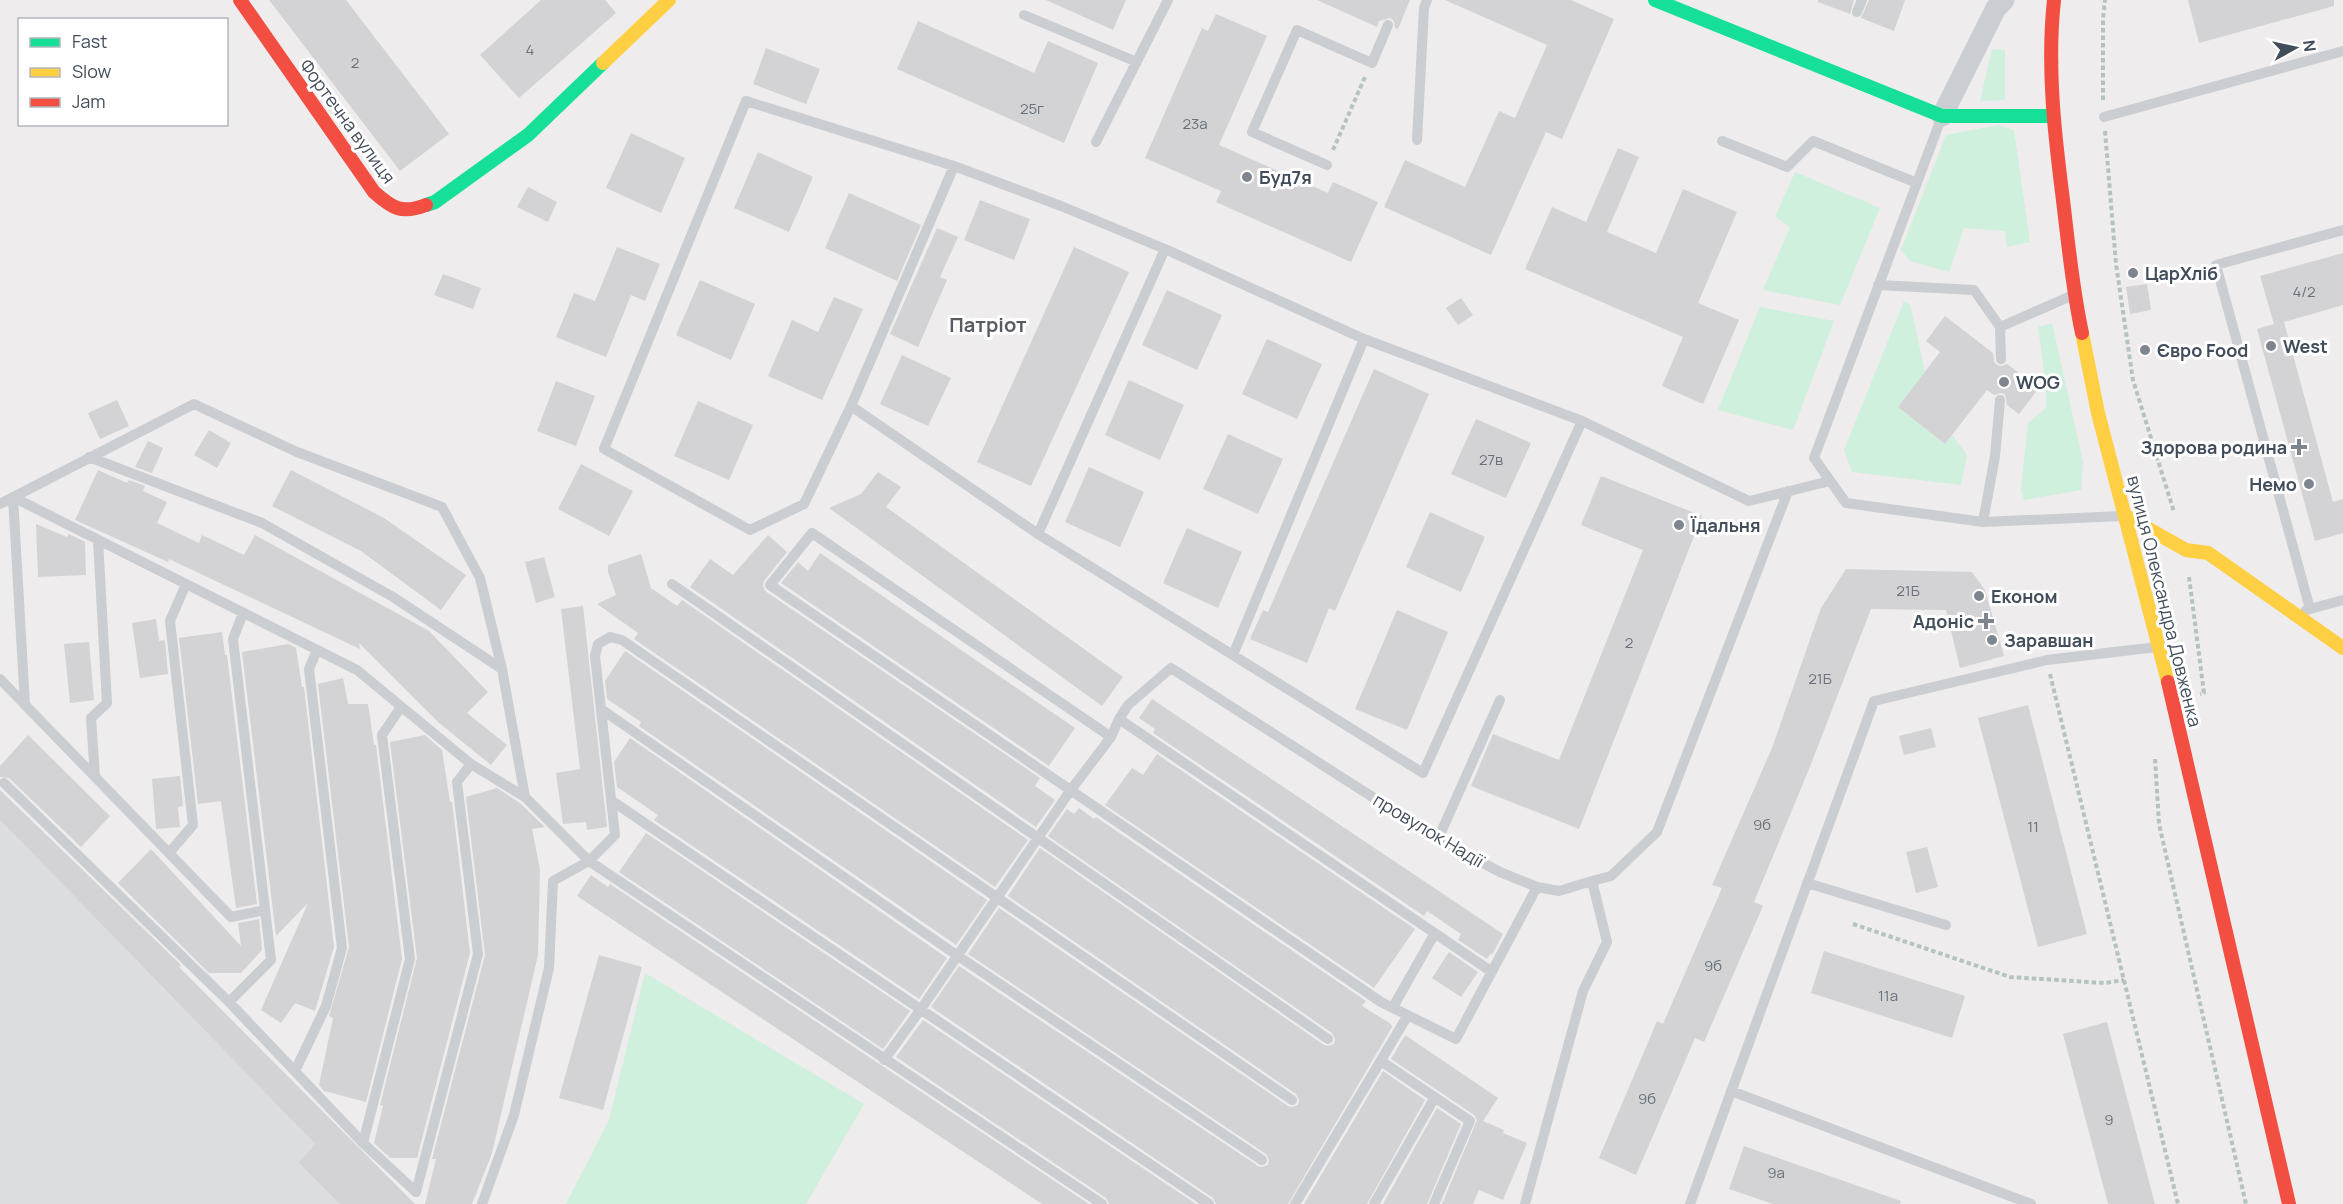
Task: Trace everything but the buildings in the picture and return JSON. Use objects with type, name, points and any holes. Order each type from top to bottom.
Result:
[{"type":"street","name":"Фортечна вулиця","points":[[240,0],[374,192],[388,204],[409,211],[435,201],[528,135],[669,0]]},
{"type":"street","points":[[1655,0],[1942,116],[2053,116]]},
{"type":"street","points":[[1942,116],[1996,8],[2004,0]]},
{"type":"street","name":"вулиця Олександра Довженка","points":[[2054,0],[2051,28],[2053,116],[2074,295],[2098,413],[2160,646],[2289,1204]]},
{"type":"street","points":[[2126,516],[2186,550],[2208,553],[2343,648]]},
{"type":"lane","points":[[1096,142],[1168,0]]},
{"type":"lane","points":[[1417,140],[1424,8],[1427,0]]},
{"type":"lane","points":[[1857,12],[1862,0]]},
{"type":"lane","points":[[1024,15],[1137,62]]},
{"type":"lane","points":[[1327,165],[1252,132],[1297,30],[1372,63],[1388,25]]},
{"type":"lane","points":[[2104,117],[2343,51]]},
{"type":"lane","points":[[954,166],[851,406],[804,504],[750,530],[604,449],[746,101],[954,166],[1061,206],[1165,249],[1364,339],[1582,421],[1749,501],[1830,481]]},
{"type":"lane","points":[[1942,116],[1814,458],[1846,503],[1983,522],[2126,516]]},
{"type":"lane","points":[[1722,141],[1787,167],[1814,141],[1917,183]]},
{"type":"lane","points":[[2310,609],[2216,265],[2343,230]]},
{"type":"lane","points":[[1038,534],[1165,249]]},
{"type":"lane","points":[[1878,285],[1974,290],[2000,327],[2001,359]]},
{"type":"lane","points":[[2000,327],[2074,295]]},
{"type":"lane","points":[[1233,654],[1364,339]]},
{"type":"lane","points":[[1983,522],[1995,456],[2000,400]]},
{"type":"lane","points":[[0,504],[194,404],[297,452],[442,507],[480,578],[502,669],[525,797]]},
{"type":"lane","points":[[851,406],[1038,534],[1423,773],[1582,421]]},
{"type":"lane","points":[[89,457],[262,523],[393,597],[502,669]]},
{"type":"lane","name":"провулок Надії","points":[[1119,719],[1128,705],[1171,668],[1438,839],[1500,872],[1537,888],[1559,891],[1611,876],[1657,832],[1788,491]]},
{"type":"lane","points":[[13,497],[357,670],[471,764],[525,797],[589,861],[1102,1204]]},
{"type":"lane","points":[[13,497],[25,705]]},
{"type":"lane","points":[[1111,737],[812,533],[770,585],[1070,791],[1393,1007],[1456,1039],[1537,888]]},
{"type":"lane","points":[[95,777],[91,718],[107,703],[98,540]]},
{"type":"lane","points":[[169,853],[193,825],[170,621],[186,584]]},
{"type":"lane","points":[[672,584],[1328,1039]]},
{"type":"lane","points":[[2294,614],[2343,600]]},
{"type":"lane","points":[[229,1002],[271,960],[233,639],[243,613]]},
{"type":"lane","points":[[482,1204],[514,1115],[549,968],[553,881],[589,861],[615,835],[596,650],[603,639],[616,637],[1292,1100]]},
{"type":"lane","points":[[1690,1204],[1874,701],[2047,660],[2160,646]]},
{"type":"lane","points":[[295,1071],[326,1006],[342,948],[309,669],[317,650]]},
{"type":"lane","points":[[0,679],[231,917],[265,910]]},
{"type":"lane","points":[[1438,839],[1500,700]]},
{"type":"lane","points":[[363,1143],[410,958],[382,735],[401,707]]},
{"type":"lane","points":[[601,709],[958,956],[1262,1160]]},
{"type":"lane","points":[[884,1060],[921,1010],[1070,791],[1111,737],[1119,719],[1492,972]]},
{"type":"lane","points":[[4,783],[229,1002],[363,1143],[417,1192],[478,954],[457,782],[471,764]]},
{"type":"lane","points":[[612,801],[1209,1204]]},
{"type":"lane","points":[[1525,1204],[1583,991],[1607,942],[1592,881]]},
{"type":"lane","points":[[1808,883],[1946,925]]},
{"type":"lane","points":[[1393,1007],[1435,933]]},
{"type":"lane","points":[[1295,1204],[1408,1015]]},
{"type":"lane","points":[[1381,1061],[1470,1121],[1434,1204]]},
{"type":"lane","points":[[1731,1091],[2031,1204]]},
{"type":"lane","points":[[1374,1204],[1435,1097]]},
{"type":"path","points":[[2105,0],[2103,19],[2104,117],[2116,264],[2133,380],[2175,516]]},
{"type":"path","points":[[1327,165],[1372,63]]},
{"type":"path","points":[[2173,700],[2204,693],[2186,550]]},
{"type":"path","points":[[2047,660],[2178,1204]]},
{"type":"path","points":[[2153,749],[2159,824],[2246,1204]]},
{"type":"path","points":[[1852,924],[2010,977],[2105,983],[2124,980]]},
{"type":"shaded area","points":[[0,820],[315,1144],[340,1204],[0,1204]]},
{"type":"green space","points":[[1992,49],[2005,50],[2005,100],[1980,101]]},
{"type":"green space","points":[[1999,125],[2014,130],[2030,242],[2007,247],[2005,231],[1964,228],[1949,272],[1910,261],[1901,250],[1946,135]]},
{"type":"green space","points":[[1795,172],[1880,208],[1840,305],[1763,290],[1790,227],[1775,217]]},
{"type":"green space","points":[[1904,301],[1910,304],[1925,372],[1898,407],[1945,444],[1952,435],[1967,455],[1961,485],[1852,472],[1844,450]]},
{"type":"green space","points":[[1760,307],[1834,321],[1793,430],[1718,410]]},
{"type":"green space","points":[[2052,323],[2083,462],[2081,490],[2024,500],[2021,489],[2028,423],[2046,408],[2046,387],[2038,327]]},
{"type":"green space","points":[[645,973],[864,1104],[806,1204],[566,1204],[609,1120]]},
{"type":"traffic: fast","points":[[1655,0],[1942,116],[2053,116]]},
{"type":"traffic: fast","points":[[426,205],[435,202],[528,135],[603,63]]},
{"type":"traffic: slow","points":[[603,63],[669,0]]},
{"type":"traffic: slow","points":[[2082,333],[2098,413],[2168,682]]},
{"type":"traffic: slow","points":[[2126,516],[2186,550],[2208,553],[2343,648]]},
{"type":"traffic: jam","points":[[240,0],[374,192],[398,208],[410,209],[426,205]]},
{"type":"traffic: jam","points":[[2054,0],[2051,48],[2054,120],[2070,263],[2082,333]]},
{"type":"traffic: jam","points":[[2168,682],[2289,1204]]},
{"type":"place","name":"Буд7я","points":[[1247,177]]},
{"type":"place","name":"ЦарХліб","points":[[2133,273]]},
{"type":"place","name":"West","points":[[2271,346]]},
{"type":"place","name":"Євро Food","points":[[2145,350]]},
{"type":"place","name":"WOG","points":[[2004,382]]},
{"type":"place","name":"Здорова родина","points":[[2299,447]]},
{"type":"place","name":"Немо","points":[[2309,484]]},
{"type":"place","name":"Їдальня","points":[[1679,525]]},
{"type":"place","name":"Економ","points":[[1979,596]]},
{"type":"place","name":"Адоніс","points":[[1986,621]]},
{"type":"place","name":"Заравшан","points":[[1992,640]]},
{"type":"district","name":"Патріот","points":[[988,324]]}]
